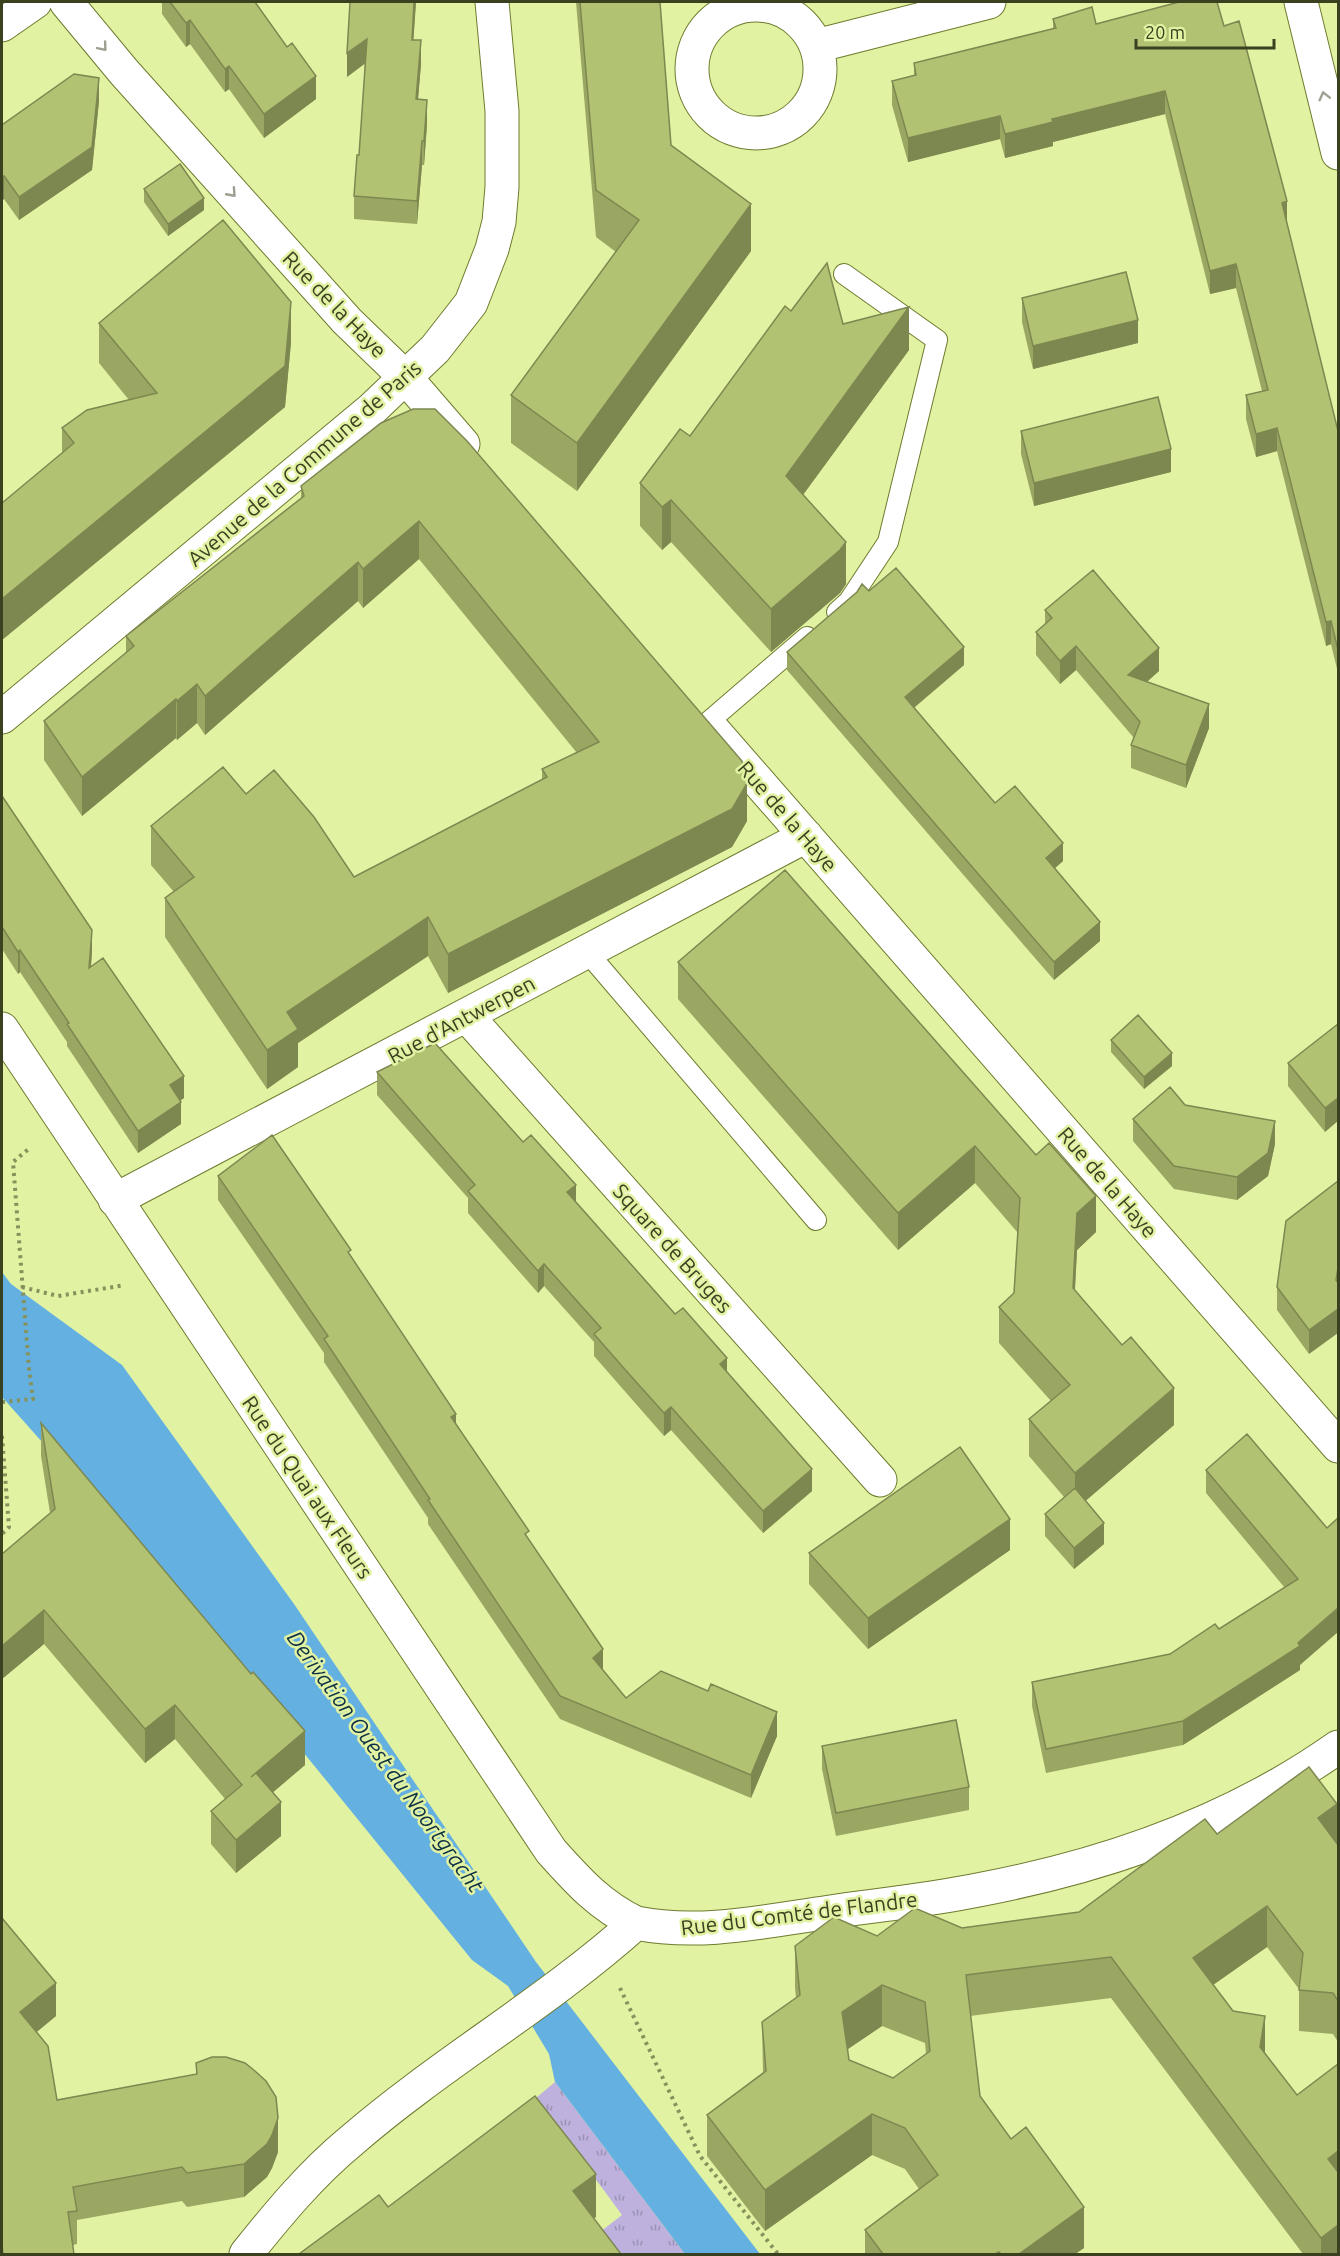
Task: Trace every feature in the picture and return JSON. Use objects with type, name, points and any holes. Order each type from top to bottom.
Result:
[{"type":"street","points":[[2,25],[34,2]]},
{"type":"street","name":"Rue de la Haye","points":[[66,2],[124,72],[347,321],[406,378],[482,464]]},
{"type":"street","name":"Avenue de la Commune de Paris","points":[[2,717],[338,439],[435,349],[471,303],[483,276],[499,222],[502,111],[492,2]]},
{"type":"street","points":[[816,46],[989,2]]},
{"type":"street","points":[[1301,2],[1338,153]]},
{"type":"street","name":"Rue de la Haye","points":[[699,714],[1338,1446]]},
{"type":"street","name":"Rue d'Antwerpen","points":[[115,1200],[806,836]]},
{"type":"street","name":"Square de Bruges","points":[[466,1015],[880,1480]]},
{"type":"street","name":"Rue du Quai aux Fleurs","points":[[2,1029],[551,1851],[587,1892],[621,1916],[636,1923]]},
{"type":"street","name":"Rue du Comté de Flandre","points":[[636,1923],[657,1927],[702,1929],[943,1896],[1011,1884],[1097,1862],[1174,1834],[1251,1798],[1338,1748]]},
{"type":"street","points":[[246,2254],[290,2202],[349,2142],[597,1957],[636,1923]]},
{"type":"lane","points":[[699,714],[849,601],[888,542],[937,340],[844,274]]},
{"type":"lane","points":[[587,952],[816,1220]]},
{"type":"path","points":[[2,1402],[33,1399],[13,1162],[62,1122]]},
{"type":"path","points":[[22,1287],[58,1296],[168,1279]]},
{"type":"path","points":[[2,1436],[9,1527],[2,1534]]},
{"type":"path","points":[[597,1957],[700,2156],[778,2254]]},
{"type":"green space","points":[[555,2082],[685,2254],[603,2254],[591,2239],[622,2215],[536,2098]]},
{"type":"water","name":"Derivation Ouest du Noortgracht","points":[[2,1272],[11,1284],[122,1365],[294,1604],[536,1962],[760,2254],[685,2254],[555,2082],[549,2054],[508,1986],[472,1960],[182,1605],[2,1397]]},
{"type":"building","points":[[170,2],[255,2],[287,47],[292,43],[316,76],[264,114],[229,66],[225,69],[190,20],[186,23]]},
{"type":"building","points":[[350,2],[414,2],[412,40],[421,40],[416,99],[427,100],[417,201],[354,196],[367,39],[347,53]]},
{"type":"building","points":[[580,2],[660,2],[671,145],[751,204],[577,443],[511,395],[639,220],[596,190]]},
{"type":"building","points":[[1179,2],[1217,2],[1224,26],[1239,21],[1287,201],[1282,203],[1338,431],[1338,650],[1331,621],[1326,622],[1277,428],[1256,434],[1246,395],[1268,390],[1236,264],[1210,271],[1165,91],[1052,119],[1053,122],[1005,134],[1000,116],[908,138],[892,81],[916,75],[914,63],[1056,28],[1053,19],[1092,7],[1096,24]]},
{"type":"building","points":[[74,74],[99,78],[92,147],[19,197],[4,176],[2,178],[2,125]]},
{"type":"building","points":[[180,164],[204,198],[168,224],[144,189]]},
{"type":"building","points":[[223,220],[291,302],[285,366],[2,599],[2,503],[74,443],[62,428],[87,410],[157,393],[99,323]]},
{"type":"building","points":[[827,263],[843,324],[909,307],[786,476],[846,542],[840,550],[771,609],[671,500],[662,507],[640,483],[680,429],[690,436],[785,306],[791,311]]},
{"type":"building","points":[[1126,272],[1138,320],[1033,346],[1022,298]]},
{"type":"building","points":[[1158,397],[1171,449],[1034,483],[1021,431]]},
{"type":"building","points":[[413,409],[435,409],[467,441],[742,761],[747,783],[732,809],[448,954],[428,917],[287,1012],[298,1029],[267,1050],[165,898],[194,877],[151,826],[223,767],[246,794],[274,770],[314,817],[354,877],[547,777],[542,769],[599,742],[419,521],[363,569],[358,562],[205,696],[197,684],[82,777],[44,721],[134,646],[126,636],[304,496],[301,486],[381,423]]},
{"type":"building","points":[[896,568],[964,647],[905,697],[995,803],[1015,786],[1063,843],[1046,858],[1100,922],[1054,962],[787,652],[857,592],[862,584],[869,591]]},
{"type":"building","points":[[1093,570],[1159,648],[1128,675],[1209,704],[1186,765],[1131,745],[1140,722],[1076,646],[1060,661],[1036,632],[1052,618],[1045,610]]},
{"type":"building","points":[[2,796],[92,930],[89,968],[103,958],[184,1076],[170,1085],[181,1102],[138,1131],[67,1024],[69,1023],[2,927]]},
{"type":"building","points":[[785,870],[1036,1155],[1049,1143],[1096,1196],[1077,1213],[1073,1288],[1122,1345],[1131,1337],[1174,1388],[1075,1473],[1029,1419],[1070,1385],[999,1307],[1014,1293],[1020,1198],[975,1146],[898,1213],[678,962]]},
{"type":"building","points":[[1138,1015],[1172,1053],[1144,1077],[1111,1040]]},
{"type":"building","points":[[1338,1024],[1338,1098],[1325,1108],[1288,1063]]},
{"type":"building","points":[[435,1043],[523,1142],[531,1135],[576,1185],[567,1192],[675,1314],[683,1308],[727,1358],[720,1364],[812,1469],[763,1511],[671,1407],[664,1413],[629,1374],[594,1334],[601,1328],[544,1264],[538,1271],[468,1191],[475,1185],[377,1072]]},
{"type":"building","points":[[1170,1087],[1185,1105],[1275,1121],[1268,1153],[1237,1177],[1174,1166],[1133,1119]]},
{"type":"building","points":[[272,1135],[351,1250],[348,1252],[456,1414],[451,1417],[529,1531],[525,1534],[603,1649],[593,1658],[626,1698],[661,1671],[708,1691],[711,1684],[777,1712],[751,1775],[560,1696],[428,1500],[430,1499],[324,1339],[328,1336],[218,1176]]},
{"type":"building","points":[[1338,1181],[1336,1280],[1338,1309],[1309,1330],[1277,1287],[1286,1221]]},
{"type":"building","points":[[41,1423],[251,1674],[253,1672],[305,1731],[251,1777],[256,1773],[281,1802],[236,1840],[211,1811],[242,1785],[175,1705],[145,1729],[44,1610],[2,1646],[2,1554],[55,1509]]},
{"type":"building","points":[[1247,1434],[1327,1528],[1338,1518],[1338,1608],[1298,1643],[1300,1646],[1183,1721],[1046,1749],[1032,1682],[1170,1654],[1215,1624],[1219,1629],[1298,1579],[1206,1470]]},
{"type":"building","points":[[960,1447],[1010,1519],[868,1618],[809,1553]]},
{"type":"building","points":[[1075,1488],[1104,1523],[1074,1548],[1045,1514]]},
{"type":"building","points":[[956,1720],[969,1787],[836,1813],[822,1746]]},
{"type":"building","points":[[1309,1767],[1337,1804],[1318,1818],[1338,1845],[1338,2001],[1333,1993],[1299,1990],[1303,1953],[1267,1906],[1193,1958],[1233,2011],[1265,2016],[1260,2047],[1297,2095],[1338,2064],[1338,2151],[1328,2159],[1338,2172],[1338,2225],[1321,2238],[1111,1957],[966,1975],[980,2096],[1011,2139],[1026,2127],[1084,2207],[1019,2254],[999,2252],[995,2254],[883,2254],[865,2230],[938,2175],[905,2128],[872,2114],[765,2190],[707,2115],[766,2071],[762,2022],[800,1995],[795,1946],[834,1917],[877,1936],[915,1908],[962,1928],[1079,1912],[1205,1819],[1217,1834]],"holes":[[[882,1985],[925,2002],[930,2051],[893,2078],[849,2060],[842,2012]]]},
{"type":"building","points":[[2,1918],[56,1983],[20,2012],[48,2046],[57,2100],[197,2074],[196,2063],[212,2057],[226,2057],[245,2063],[266,2081],[276,2097],[278,2118],[267,2144],[244,2164],[187,2173],[182,2167],[73,2187],[77,2211],[68,2212],[74,2254],[3,2254]]},
{"type":"building","points":[[535,2096],[596,2174],[573,2191],[621,2254],[299,2254],[379,2195],[388,2207]]}]
